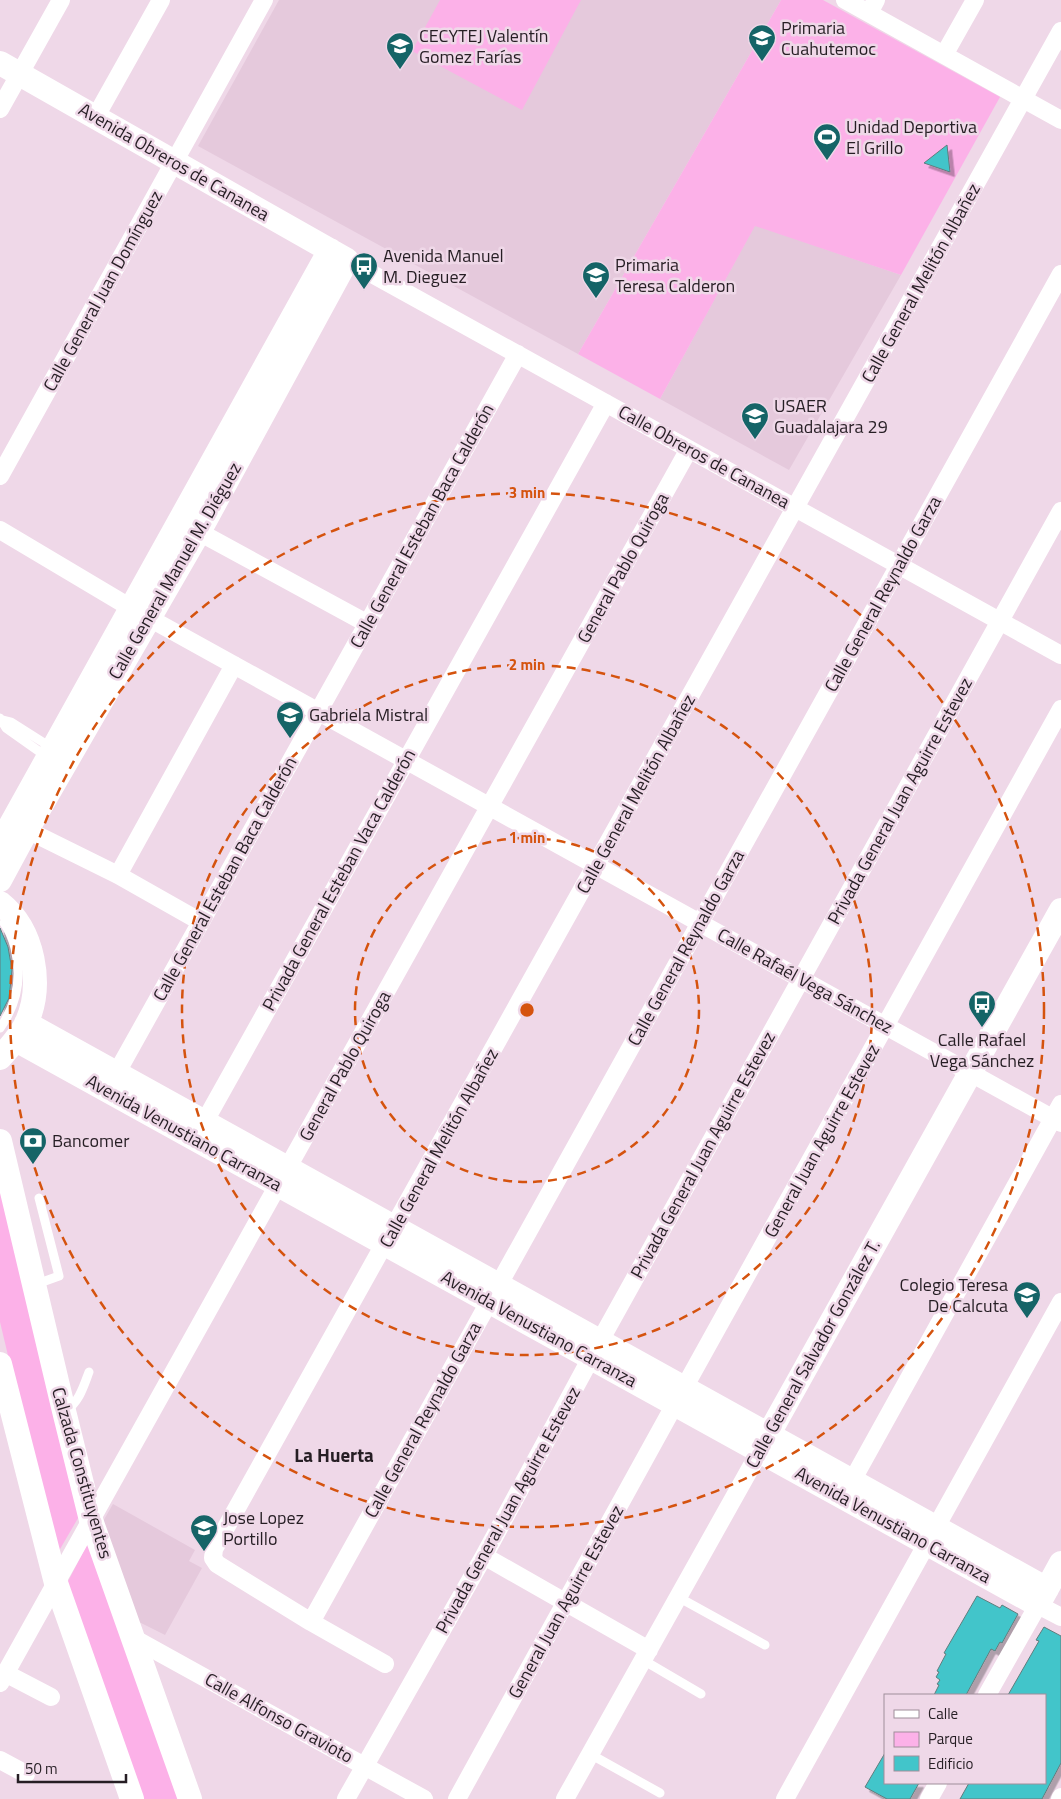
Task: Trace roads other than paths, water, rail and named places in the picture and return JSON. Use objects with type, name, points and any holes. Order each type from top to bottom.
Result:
[{"type":"street","points":[[0,109],[10,68],[61,0]]},
{"type":"street","points":[[95,118],[161,0]]},
{"type":"street","name":"Calle General Juan Domínguez","points":[[0,476],[264,0]]},
{"type":"street","points":[[845,0],[872,7],[944,55],[1061,120]]},
{"type":"street","points":[[944,55],[975,0]]},
{"type":"street","name":"Calle General Melitón Albañez","points":[[311,1622],[217,1564],[213,1558],[214,1550],[1061,31]]},
{"type":"street","name":"Avenida Obreros de Cananea","points":[[10,68],[339,255]]},
{"type":"street","name":"Calle Obreros de Cananea","points":[[339,255],[1061,655]]},
{"type":"street","name":"Calle General Manuel M. Diéguez","points":[[139,613],[199,532],[339,255]]},
{"type":"street","name":"Calle General Manuel M. Diéguez","points":[[0,844],[58,758],[339,255]]},
{"type":"street","name":"Calle General Reynaldo Garza","points":[[311,1622],[1061,274]]},
{"type":"street","name":"Calle General Esteban Baca Calderón","points":[[112,1081],[518,354]]},
{"type":"street","name":"Privada General Esteban Vaca Calderón","points":[[205,1121],[606,403]]},
{"type":"street","name":"General Pablo Quiroga","points":[[3,1678],[689,449]]},
{"type":"street","name":"Privada General Juan Aguirre Estevez","points":[[346,1799],[484,1556],[595,1349],[1061,511]]},
{"type":"street","name":"Calle Rafaél Vega Sánchez","points":[[0,530],[139,613],[885,1026],[971,1073],[1058,1115]]},
{"type":"street","points":[[199,532],[368,624]]},
{"type":"street","points":[[118,875],[234,665]]},
{"type":"street","name":"General Juan Aguirre Estevez","points":[[457,1799],[1061,709]]},
{"type":"street","name":"Calle General Manuel M. Diéguez","points":[[0,880],[27,830],[58,758]]},
{"type":"street","points":[[27,830],[118,875],[201,922]]},
{"type":"street","points":[[0,903],[17,923],[29,946],[35,972],[34,998],[14,1030],[0,1058]]},
{"type":"street","name":"Calle General Salvador González T.","points":[[566,1799],[1061,910]]},
{"type":"street","name":"Avenida Venustiano Carranza","points":[[14,1030],[112,1081],[932,1536],[1049,1597],[1061,1617]]},
{"type":"street","name":"Avenida Venustiano Carranza","points":[[112,1081],[205,1121],[283,1176]]},
{"type":"street","points":[[852,1481],[1058,1115]]},
{"type":"street","name":"Calzada Constituyentes","points":[[0,1140],[91,1520],[190,1799]]},
{"type":"street","points":[[785,1799],[1061,1302]]},
{"type":"street","points":[[0,1364],[56,1583],[132,1799]]},
{"type":"street","name":"Avenida Venustiano Carranza","points":[[764,1443],[852,1481],[932,1536]]},
{"type":"street","points":[[484,1556],[566,1603],[646,1655]]},
{"type":"street","points":[[988,1694],[1049,1597],[1061,1563]]},
{"type":"street","points":[[311,1622],[385,1664]]},
{"type":"street","name":"Calle Alfonso Gravioto","points":[[133,1638],[424,1799]]},
{"type":"street","points":[[3,1678],[51,1697]]},
{"type":"street","points":[[0,1760],[26,1774]]},
{"type":"street","points":[[929,1799],[937,1784]]},
{"type":"lane","points":[[2,719],[11,722],[58,758]]},
{"type":"lane","points":[[0,919],[7,928],[14,944],[20,978],[11,1008],[14,1030]]},
{"type":"lane","points":[[34,1285],[59,1276],[39,1198]]},
{"type":"lane","points":[[64,1411],[70,1407],[79,1395],[89,1372]]},
{"type":"lane","points":[[678,1597],[765,1645]]},
{"type":"lane","points":[[646,1655],[701,1694]]},
{"type":"lane","points":[[590,1754],[660,1792]]},
{"type":"place","name":"Primaria Cuahutemoc","points":[[762,62]]},
{"type":"place","name":"CECYTEJ Valentín Gomez Farías","points":[[400,70]]},
{"type":"place","name":"Unidad Deportiva El Grillo","points":[[827,161]]},
{"type":"place","name":"Avenida Manuel M. Dieguez","points":[[364,290]]},
{"type":"place","name":"Primaria Teresa Calderon","points":[[596,299]]},
{"type":"place","name":"USAER Guadalajara 29","points":[[755,440]]},
{"type":"place","name":"Gabriela Mistral","points":[[290,739]]},
{"type":"place","name":"Calle Rafael Vega Sánchez","points":[[982,1028]]},
{"type":"place","name":"Bancomer","points":[[33,1165]]},
{"type":"place","name":"Colegio Teresa De Calcuta","points":[[1027,1319]]},
{"type":"place","name":"Jose Lopez Portillo","points":[[204,1552]]},
{"type":"district","name":"La Huerta","points":[[334,1455]]}]
